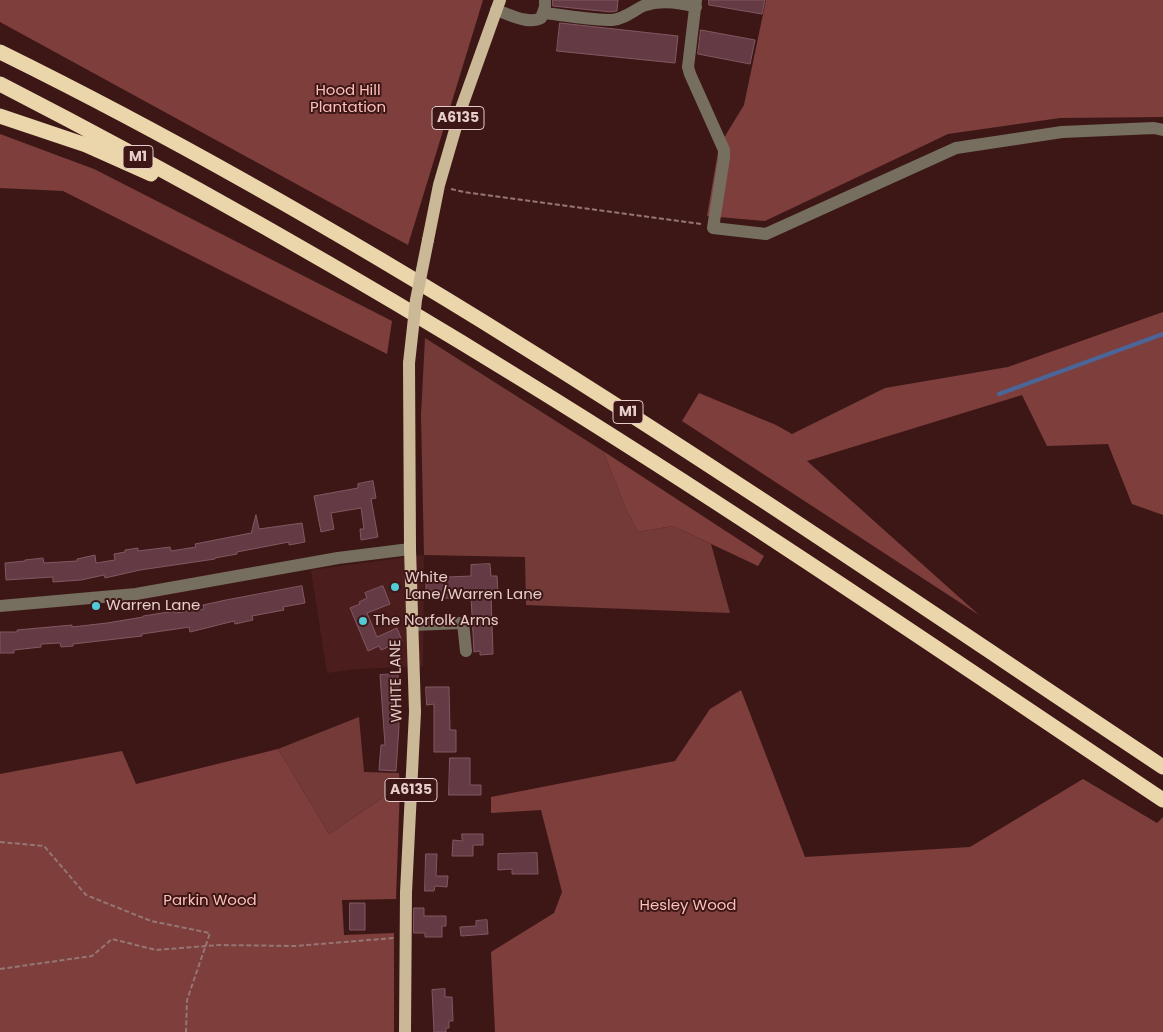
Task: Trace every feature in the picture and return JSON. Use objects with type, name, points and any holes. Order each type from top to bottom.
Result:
[{"type":"highway","name":"M1","points":[[0,43],[74,89]]},
{"type":"highway","name":"M1","points":[[0,52],[188,150],[360,247],[588,386],[1163,767]]},
{"type":"highway","name":"M1","points":[[0,84],[151,164],[340,270],[527,382],[694,488],[1163,800]]},
{"type":"highway","name":"M1","points":[[0,116],[86,145],[274,233]]},
{"type":"main road","name":"A6135","points":[[439,185],[462,106],[498,5]]},
{"type":"main road","name":"WHITE LANE","points":[[405,1032],[406,892],[415,712],[410,549],[409,363],[416,300],[439,185]]},
{"type":"street","points":[[498,5],[530,20],[540,18],[543,13],[545,0]]},
{"type":"street","points":[[543,13],[613,20],[625,17],[654,2],[696,3],[688,67],[724,150],[713,228],[766,234],[956,148],[1062,132],[1154,128],[1163,130]]},
{"type":"street","points":[[0,606],[136,594],[338,558],[410,549]]},
{"type":"street","points":[[412,625],[463,623],[466,651]]},
{"type":"path","points":[[439,185],[464,192],[706,224],[713,228]]},
{"type":"path","points":[[0,842],[44,846],[86,895],[151,921],[210,933],[187,1000],[186,1032]]},
{"type":"path","points":[[0,969],[92,956],[112,939],[156,950],[205,946],[295,946],[406,937]]},
{"type":"shaded area","points":[[425,338],[603,451],[626,509],[638,532],[673,526],[711,544],[730,613],[526,605],[525,557],[424,555],[421,415]]},
{"type":"shaded area","points":[[424,555],[423,666],[356,669],[327,673],[311,570]]},
{"type":"shaded area","points":[[359,717],[364,772],[399,773],[400,786],[329,834],[278,749]]},
{"type":"green space","name":"Hood Hill Plantation","points":[[0,0],[483,0],[408,245],[0,22]]},
{"type":"green space","points":[[766,0],[1163,0],[1163,117],[1060,118],[948,134],[765,221],[707,216],[719,146],[744,105]]},
{"type":"green space","points":[[0,134],[94,169],[392,321],[387,354],[63,191],[0,188]]},
{"type":"green space","points":[[1163,312],[1163,515],[1132,504],[1108,444],[1047,446],[1022,395],[807,461],[979,615],[682,421],[699,393],[776,425],[792,434],[885,388],[1008,367]]},
{"type":"green space","points":[[603,451],[764,556],[758,566],[673,526],[638,532],[626,509]]},
{"type":"green space","name":"Hesley Wood","points":[[741,690],[805,857],[970,847],[1083,779],[1157,823],[1163,817],[1163,1032],[495,1032],[491,952],[554,913],[562,892],[541,810],[491,813],[491,797],[675,761],[710,709]]},
{"type":"green space","name":"Parkin Wood","points":[[278,749],[329,834],[400,786],[396,899],[342,900],[344,935],[394,933],[394,1032],[0,1032],[0,774],[122,751],[136,784]]},
{"type":"building","points":[[553,0],[618,0],[617,11],[611,12],[553,6]]},
{"type":"building","points":[[709,0],[765,0],[762,14],[709,5]]},
{"type":"building","points":[[560,23],[678,36],[675,63],[557,51]]},
{"type":"building","points":[[701,30],[755,40],[750,64],[698,54]]},
{"type":"building","points":[[373,481],[376,498],[371,499],[378,537],[361,540],[360,529],[364,529],[361,508],[331,513],[334,529],[321,532],[314,496],[358,488],[358,484]]},
{"type":"building","points":[[256,515],[259,529],[302,523],[305,542],[289,545],[289,542],[237,552],[237,554],[215,559],[140,570],[105,578],[104,575],[81,580],[53,582],[53,577],[6,580],[5,563],[43,558],[44,563],[77,561],[77,559],[95,555],[96,563],[115,560],[114,554],[125,552],[125,550],[138,548],[138,551],[170,547],[171,551],[196,547],[195,544],[251,533]]},
{"type":"building","points":[[490,564],[491,576],[497,576],[498,594],[491,594],[493,654],[480,655],[480,651],[474,652],[471,597],[430,599],[430,590],[426,590],[426,578],[471,576],[471,565]]},
{"type":"building","points":[[302,586],[305,603],[283,607],[284,610],[252,616],[253,620],[235,624],[234,621],[190,632],[189,627],[142,634],[142,636],[73,644],[73,646],[61,647],[60,643],[41,644],[41,647],[14,650],[14,653],[0,653],[0,632],[17,632],[17,630],[72,625],[72,627],[175,611],[175,613],[204,609],[203,605]]},
{"type":"building","name":"The Norfolk Arms","points":[[383,586],[390,604],[367,613],[377,637],[397,628],[402,641],[381,650],[379,646],[368,651],[350,608],[360,604],[359,602],[367,598],[365,593]]},
{"type":"building","points":[[398,674],[399,727],[396,771],[379,770],[381,745],[385,745],[380,675]]},
{"type":"building","points":[[426,687],[449,687],[450,730],[456,730],[456,752],[434,752],[434,704],[427,705]]},
{"type":"building","points":[[450,758],[470,758],[470,785],[481,785],[481,795],[449,795]]},
{"type":"building","points":[[462,834],[483,834],[483,845],[473,845],[473,856],[452,856],[453,840],[462,841]]},
{"type":"building","points":[[537,853],[538,874],[512,874],[512,869],[498,870],[498,854]]},
{"type":"building","points":[[426,854],[437,854],[436,876],[448,876],[447,887],[435,886],[434,891],[425,891]]},
{"type":"building","points":[[350,903],[365,903],[365,930],[350,930]]},
{"type":"building","points":[[414,908],[424,908],[424,916],[446,916],[446,926],[442,926],[442,937],[425,937],[425,933],[414,933]]},
{"type":"building","points":[[487,920],[488,934],[461,936],[460,927],[476,926],[476,921]]},
{"type":"building","points":[[445,989],[445,997],[452,997],[453,1021],[449,1021],[449,1028],[446,1028],[446,1032],[434,1032],[432,990]]},
{"type":"waterway","points":[[999,394],[1163,334]]},
{"type":"place","name":"White Lane/Warren Lane","points":[[395,587]]},
{"type":"place","name":"Warren Lane","points":[[96,606]]},
{"type":"place","name":"The Norfolk Arms","points":[[363,621]]}]
